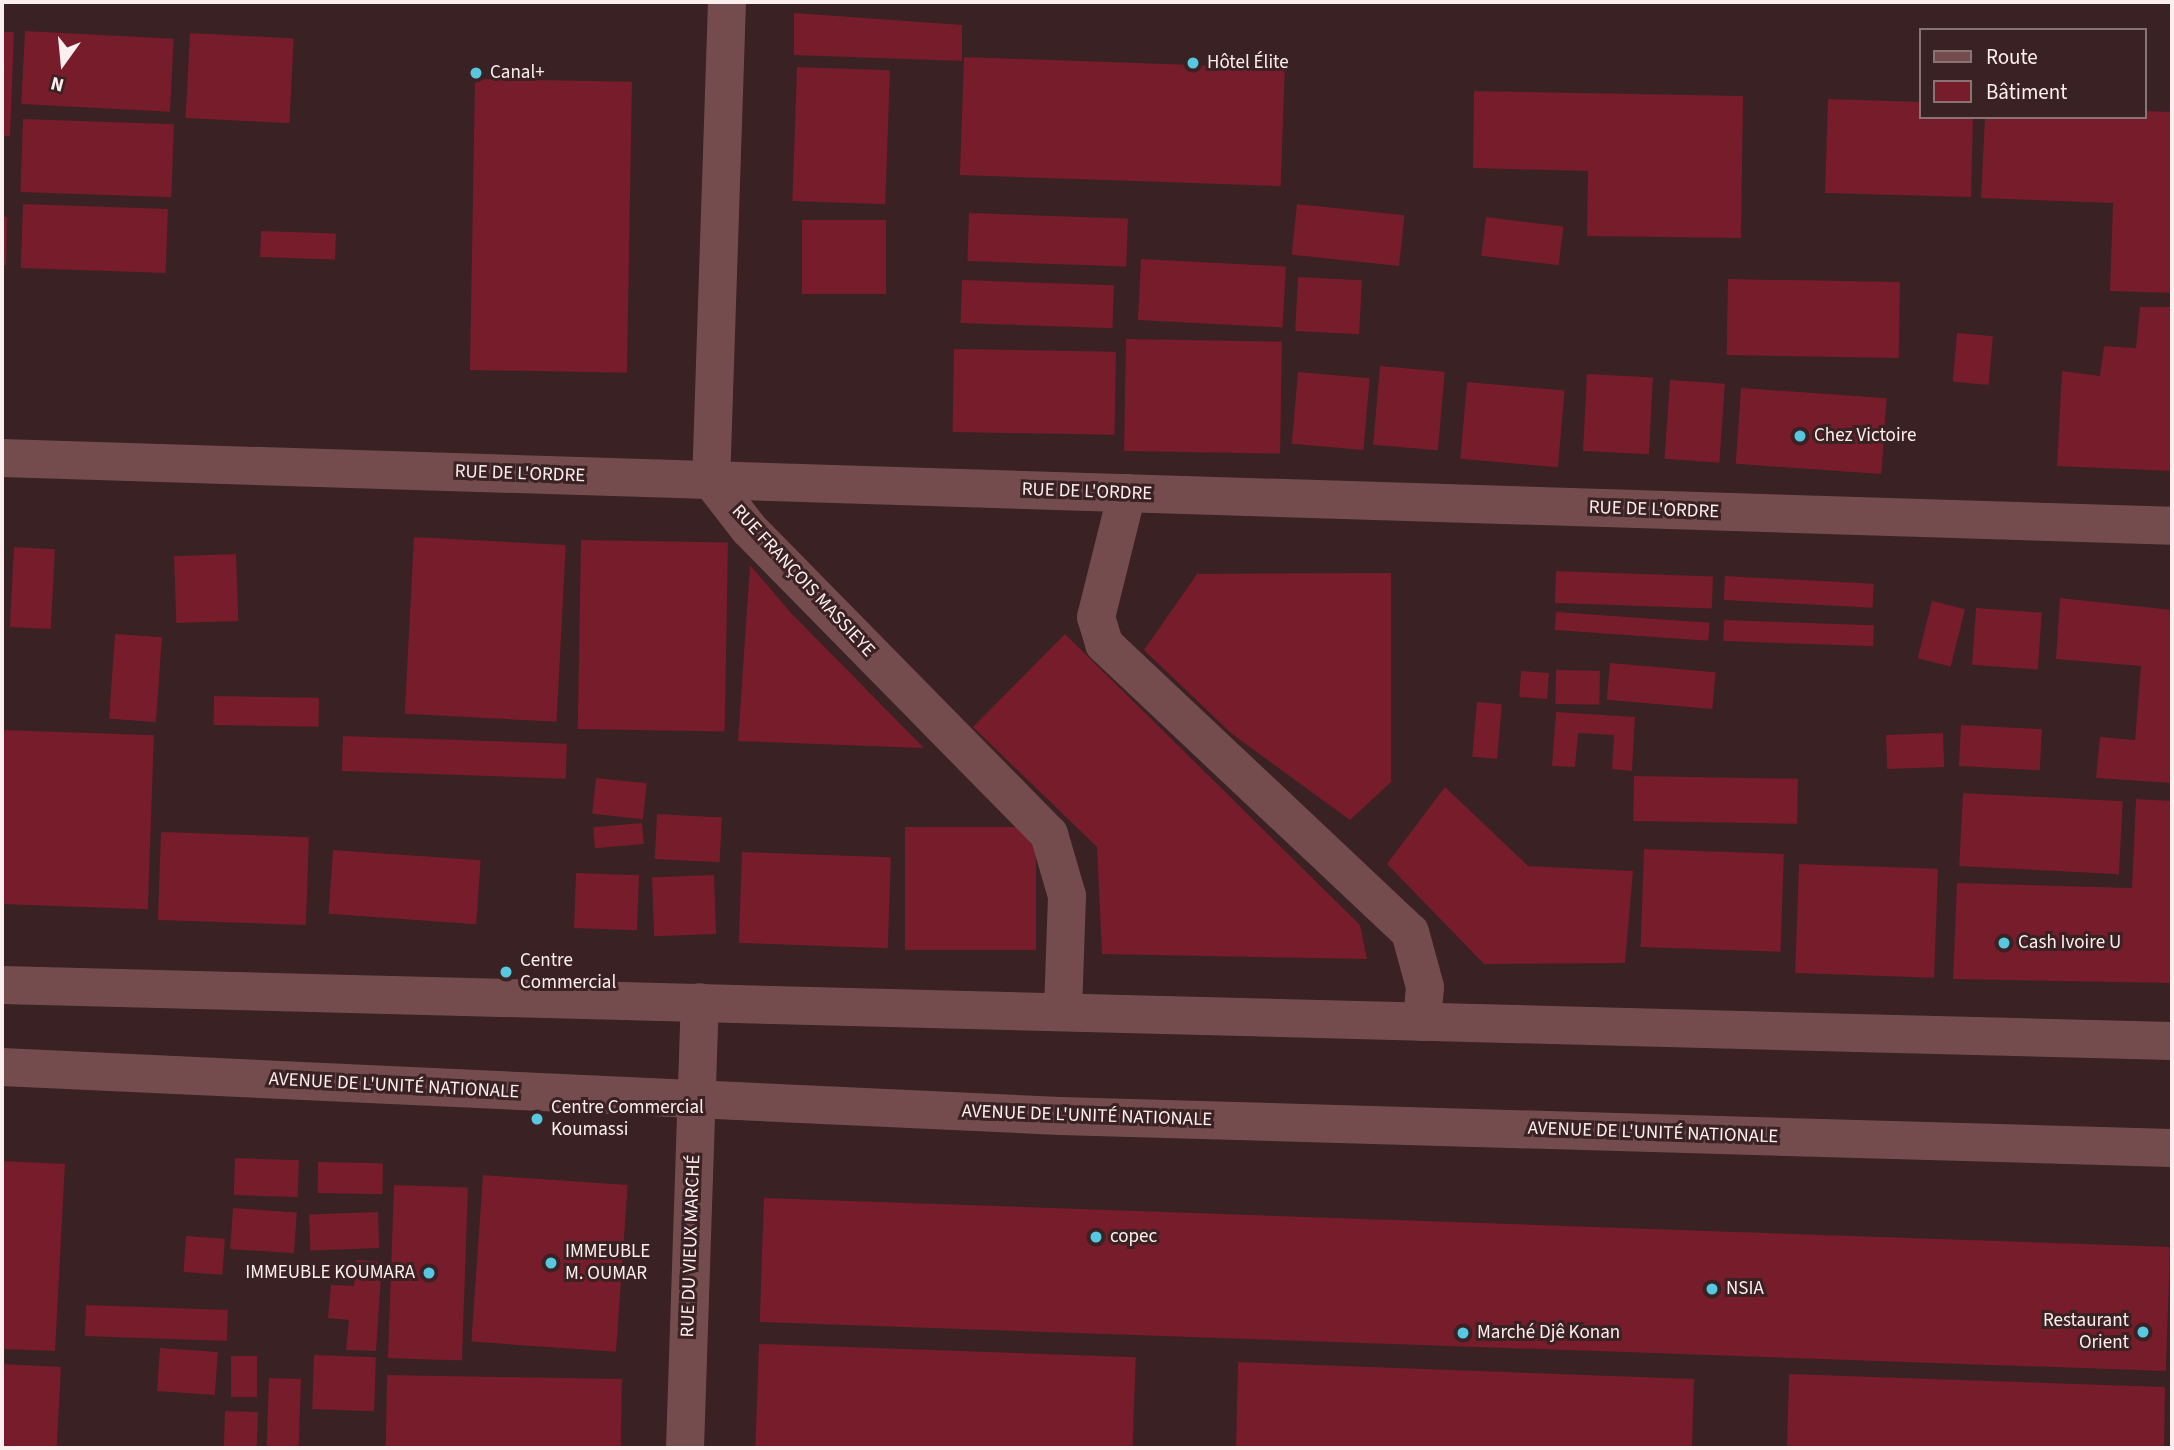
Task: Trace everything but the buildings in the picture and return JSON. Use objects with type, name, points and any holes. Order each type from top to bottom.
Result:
[{"type":"street","points":[[711,480],[727,2]]},
{"type":"street","name":"RUE DE L'ORDRE","points":[[2,457],[2172,526]]},
{"type":"street","name":"RUE FRANÇOIS MASSIEYE","points":[[711,480],[749,529],[1049,834],[1067,896],[1063,1010]]},
{"type":"street","points":[[1127,493],[1096,617],[1104,644],[1409,932],[1425,987],[1422,1021]]},
{"type":"street","points":[[2,985],[1063,1010],[2172,1041]]},
{"type":"street","name":"RUE DU VIEUX MARCHÉ","points":[[685,1448],[700,1002]]},
{"type":"street","name":"AVENUE DE L'UNITÉ NATIONALE","points":[[2,1067],[695,1100],[2172,1148]]},
{"type":"place","name":"Hôtel Élite","points":[[1193,63]]},
{"type":"place","name":"Canal+","points":[[476,73]]},
{"type":"place","name":"Chez Victoire","points":[[1800,436]]},
{"type":"place","name":"Cash Ivoire U","points":[[2004,943]]},
{"type":"place","name":"Centre Commercial","points":[[506,972]]},
{"type":"place","name":"Centre Commercial Koumassi","points":[[537,1119]]},
{"type":"place","name":"copec","points":[[1096,1237]]},
{"type":"place","name":"IMMEUBLE M. OUMAR","points":[[551,1263]]},
{"type":"place","name":"IMMEUBLE KOUMARA","points":[[429,1273]]},
{"type":"place","name":"NSIA","points":[[1712,1289]]},
{"type":"place","name":"Restaurant Orient","points":[[2143,1332]]},
{"type":"place","name":"Marché Djê Konan","points":[[1463,1333]]}]
